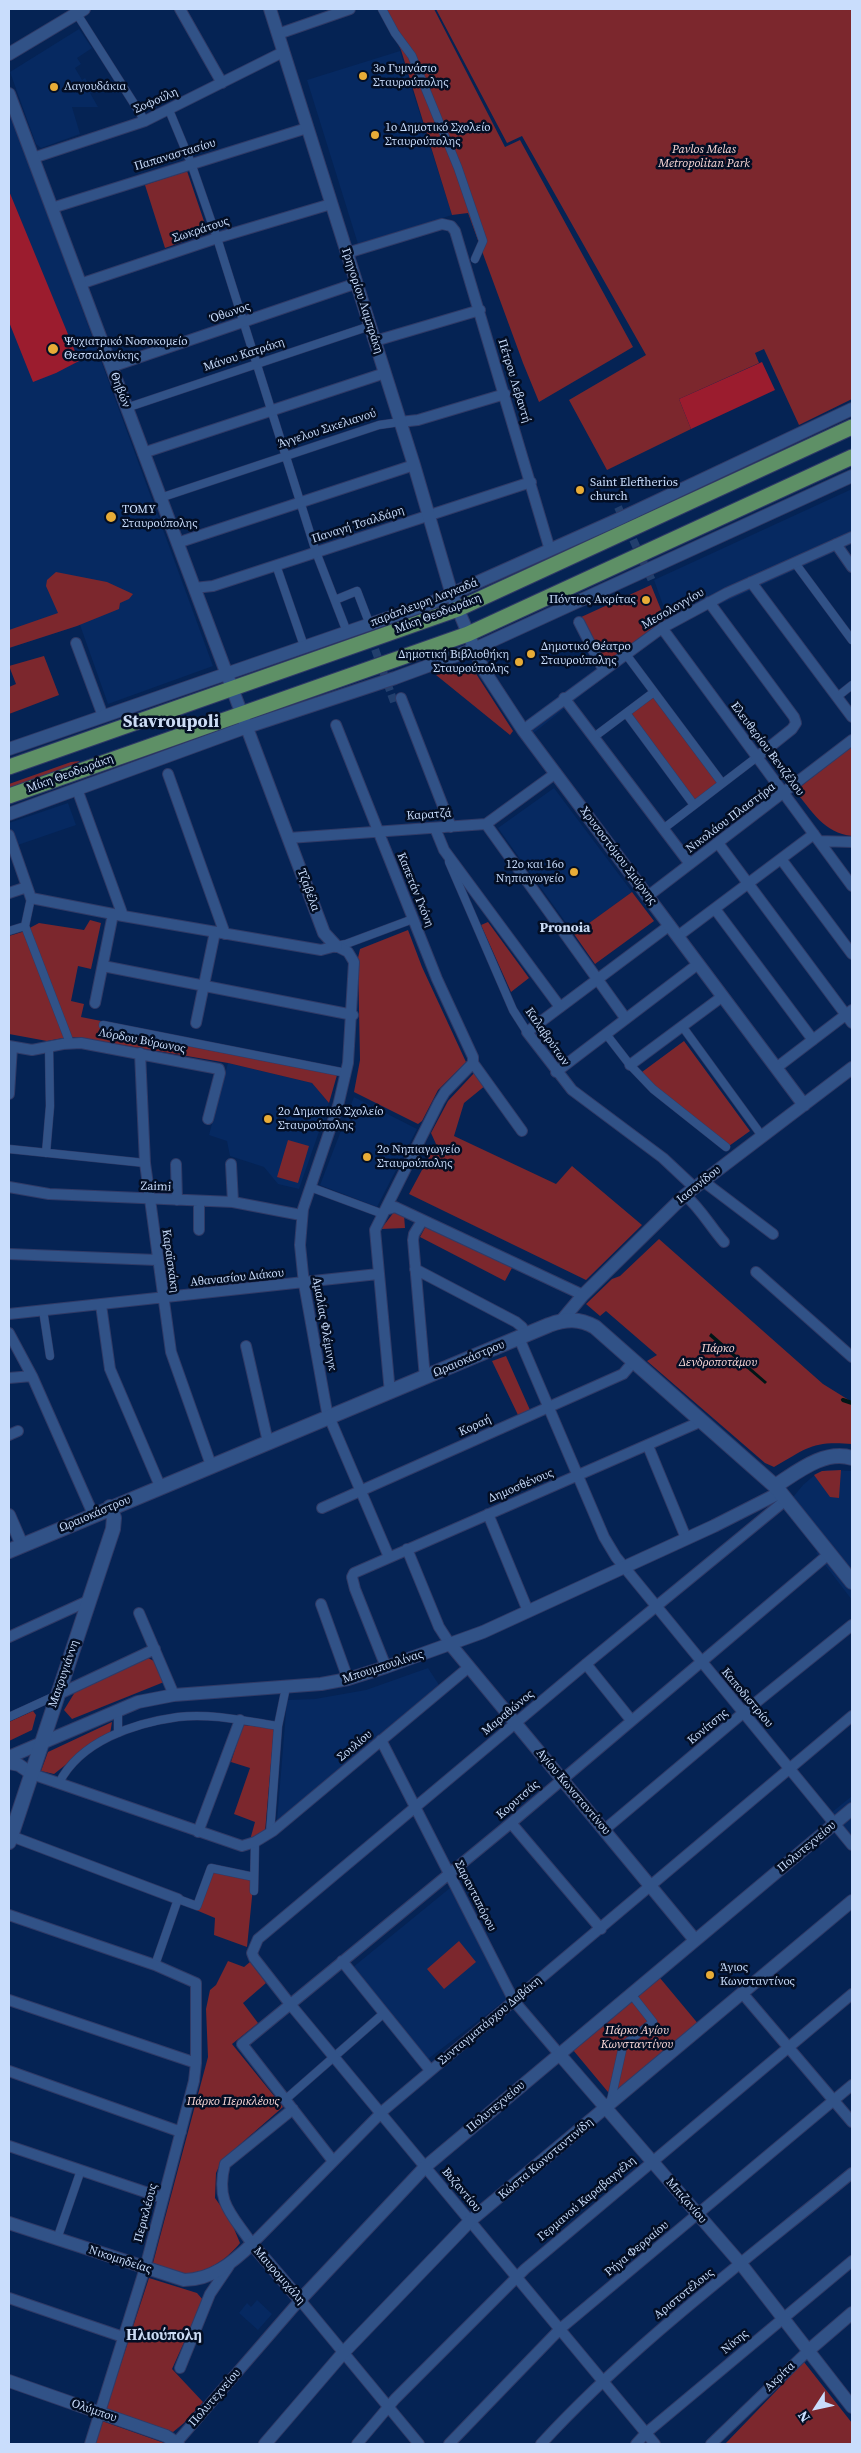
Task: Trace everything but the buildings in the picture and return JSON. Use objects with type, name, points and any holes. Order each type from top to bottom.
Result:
[{"type":"highway","name":"Μίκη Θεοδωράκη","points":[[9,766],[228,680],[455,602],[852,427]]},
{"type":"highway","name":"Μίκη Θεοδωράκη","points":[[9,796],[244,720],[468,634],[852,457]]},
{"type":"main road","name":"Ωραιοκάστρου","points":[[15,1548],[562,1320],[579,1320],[590,1324],[634,1361],[781,1492],[852,1582]]},
{"type":"main road","points":[[781,1492],[819,1460],[837,1456],[852,1459]]},
{"type":"main road","name":"Μακρυγιάννη","points":[[10,1839],[113,1528],[114,1518],[110,1507]]},
{"type":"street","points":[[180,9],[222,83]]},
{"type":"street","name":"Γρηγορίου Λαμπράκη","points":[[270,9],[414,464],[455,602]]},
{"type":"street","points":[[278,34],[350,9]]},
{"type":"street","points":[[382,9],[395,33],[412,56],[458,168],[483,241],[476,259]]},
{"type":"street","points":[[9,54],[80,11],[145,121]]},
{"type":"street","name":"Σοφούλη","points":[[33,158],[145,121],[284,52]]},
{"type":"street","name":"Θηβών","points":[[9,94],[228,680]]},
{"type":"street","points":[[169,110],[191,163],[218,238],[316,552],[347,632]]},
{"type":"street","name":"Παπαναστασίου","points":[[52,208],[307,128]]},
{"type":"street","name":"Σωκράτους","points":[[80,284],[218,238],[331,204]]},
{"type":"street","name":"Πέτρου Λεβαντή","points":[[347,253],[445,224],[451,226],[459,239],[550,550]]},
{"type":"street","name":"Όθωνος","points":[[111,367],[357,284]]},
{"type":"street","points":[[375,341],[480,310]]},
{"type":"street","name":"Μάνου Κατράκη","points":[[126,408],[370,326]]},
{"type":"street","points":[[143,453],[385,373]]},
{"type":"street","name":"Άγγελου Σικελιανού","points":[[160,498],[379,425],[418,420],[505,394]]},
{"type":"street","name":"παράπλευρη Λαγκαδά","points":[[9,749],[102,716],[228,680],[304,646],[370,625],[455,602],[550,550],[852,409]]},
{"type":"street","points":[[177,543],[414,464]]},
{"type":"street","points":[[9,814],[77,789],[244,720],[395,678],[474,649],[852,476]]},
{"type":"street","name":"Παναγή Τσαλδάρη","points":[[194,588],[213,586],[531,482]]},
{"type":"street","name":"Μεσολογγίου","points":[[523,730],[603,669],[662,628],[709,602],[852,537]]},
{"type":"street","points":[[836,544],[852,567]]},
{"type":"street","points":[[795,563],[852,640]]},
{"type":"street","points":[[276,565],[304,646]]},
{"type":"street","points":[[751,582],[852,717]]},
{"type":"street","points":[[335,600],[357,592],[370,625]]},
{"type":"street","name":"Χρυσοστόμου Σμύρνης","points":[[455,602],[474,649],[495,688],[523,730],[804,1105]]},
{"type":"street","points":[[663,828],[757,757],[792,729],[796,723],[794,717],[709,602]]},
{"type":"street","points":[[579,622],[603,669]]},
{"type":"street","name":"Ελευθερίου Βενιζέλου","points":[[662,628],[852,886]]},
{"type":"street","points":[[76,643],[102,716]]},
{"type":"street","points":[[626,653],[722,783]]},
{"type":"street","name":"Τζαβέλα","points":[[228,680],[324,933],[336,946],[348,952],[354,962],[352,1015],[343,1088]]},
{"type":"street","points":[[837,697],[852,685]]},
{"type":"street","points":[[594,737],[654,692]]},
{"type":"street","points":[[564,698],[690,864]]},
{"type":"street","points":[[397,700],[451,827]]},
{"type":"street","points":[[626,713],[694,805]]},
{"type":"street","name":"Καπετάν Γκόνη","points":[[336,725],[439,985],[473,1056],[473,1063],[522,1130]]},
{"type":"street","name":"Νικολάου Πλαστήρα","points":[[648,896],[784,794],[852,740]]},
{"type":"street","points":[[168,774],[220,933],[204,986],[196,1023]]},
{"type":"street","points":[[556,774],[486,824],[626,1019]]},
{"type":"street","points":[[77,789],[118,915],[103,966],[95,1004]]},
{"type":"street","name":"Καρατζά","points":[[288,838],[486,824]]},
{"type":"street","name":"Καλαβρύτων","points":[[435,828],[513,1010],[527,1032],[556,1072],[572,1090],[657,1153],[694,1188]]},
{"type":"street","points":[[9,835],[31,898],[26,926],[70,1043]]},
{"type":"street","points":[[678,936],[781,859],[817,838],[852,842]]},
{"type":"street","points":[[718,843],[850,1016],[813,1040],[776,1068]]},
{"type":"street","name":"Καλαβρύτων","points":[[444,850],[560,1007]]},
{"type":"street","points":[[781,859],[852,954]]},
{"type":"street","points":[[9,893],[27,886]]},
{"type":"street","points":[[31,898],[321,950],[346,944],[413,919]]},
{"type":"street","points":[[715,909],[813,1040]]},
{"type":"street","points":[[527,1032],[670,925]]},
{"type":"street","points":[[9,931],[26,926]]},
{"type":"street","points":[[556,1072],[698,964]]},
{"type":"street","points":[[103,966],[352,1015]]},
{"type":"street","points":[[630,1065],[723,996]]},
{"type":"street","points":[[103,1025],[346,1074]]},
{"type":"street","points":[[682,1026],[762,1136]]},
{"type":"street","points":[[606,1034],[630,1065],[653,1089],[726,1147]]},
{"type":"street","name":"Λόρδου Βύρωνος","points":[[10,1046],[32,1050],[70,1043],[92,1045],[219,1069],[220,1073],[208,1119]]},
{"type":"street","points":[[9,1094],[10,1046]]},
{"type":"street","points":[[46,1153],[50,1106],[50,1046]]},
{"type":"street","name":"Καραϊσκάκη","points":[[140,1053],[145,1163],[156,1260],[171,1352],[211,1466]]},
{"type":"street","points":[[390,1393],[375,1230],[443,1095],[473,1063]]},
{"type":"street","name":"Ιασονίδου","points":[[562,1320],[583,1295],[694,1188],[852,1068]]},
{"type":"street","name":"Αμαλίας Φλέμινγκ","points":[[343,1088],[301,1215],[300,1237],[304,1284],[329,1418],[389,1557]]},
{"type":"street","points":[[9,1149],[145,1163]]},
{"type":"street","points":[[176,1164],[177,1200]]},
{"type":"street","points":[[231,1164],[233,1202]]},
{"type":"street","name":"Zaimi","points":[[9,1187],[49,1194],[149,1200],[233,1202],[301,1215]]},
{"type":"street","points":[[310,1187],[384,1212],[396,1207],[422,1221],[583,1295]]},
{"type":"street","points":[[694,1188],[773,1234]]},
{"type":"street","points":[[694,1188],[701,1210],[711,1228],[724,1242]]},
{"type":"street","points":[[198,1201],[199,1230]]},
{"type":"street","points":[[422,1221],[413,1237],[425,1378]]},
{"type":"street","points":[[9,1254],[156,1260]]},
{"type":"street","points":[[415,1269],[516,1322],[522,1327],[522,1337]]},
{"type":"street","points":[[756,1272],[852,1357]]},
{"type":"street","name":"Αθανασίου Διάκου","points":[[9,1314],[304,1284],[378,1274]]},
{"type":"street","points":[[101,1305],[110,1369],[160,1486]]},
{"type":"street","points":[[43,1310],[50,1356]]},
{"type":"street","points":[[9,1333],[32,1376],[93,1514]]},
{"type":"street","name":"Καποδιστρίου","points":[[522,1337],[549,1407],[604,1537],[622,1566],[852,1845]]},
{"type":"street","points":[[246,1346],[268,1442]]},
{"type":"street","name":"Κοραή","points":[[322,1508],[623,1374],[634,1361]]},
{"type":"street","points":[[9,1378],[32,1376]]},
{"type":"street","name":"Δημοσθένους","points":[[386,1668],[355,1589],[352,1575],[407,1549],[702,1421]]},
{"type":"street","points":[[648,1446],[686,1538]]},
{"type":"street","name":"Μπουμπουλίνας","points":[[9,1757],[42,1741],[138,1702],[174,1695],[286,1688],[348,1679],[386,1668],[450,1644],[528,1611],[781,1492]]},
{"type":"street","name":"Μαραθώνος","points":[[252,1950],[258,1939],[655,1606],[781,1492]]},
{"type":"street","points":[[488,1514],[528,1611]]},
{"type":"street","points":[[9,1515],[15,1548]]},
{"type":"street","points":[[407,1549],[439,1627],[450,1644]]},
{"type":"street","name":"Κορυτσάς","points":[[286,2099],[242,2044],[511,1823],[830,1552]]},
{"type":"street","points":[[9,1637],[90,1600]]},
{"type":"street","points":[[321,1604],[348,1679]]},
{"type":"street","points":[[139,1613],[174,1695]]},
{"type":"street","name":"Κονίτσης","points":[[604,1830],[743,1713],[852,1626]]},
{"type":"street","name":"Αγίου Κωνσταντίνου","points":[[450,1644],[696,1940]]},
{"type":"street","points":[[9,1717],[155,1649]]},
{"type":"street","points":[[586,1664],[632,1720]]},
{"type":"street","name":"Σουλίου","points":[[255,1842],[270,1833],[468,1667]]},
{"type":"street","points":[[270,1833],[278,1726],[286,1688]]},
{"type":"street","points":[[118,1709],[118,1733]]},
{"type":"street","name":"Συνταγματάρχου Δαβάκη","points":[[180,2368],[181,2361],[210,2294],[231,2264],[381,2113],[852,1716]]},
{"type":"street","points":[[59,1783],[71,1763],[118,1733],[180,1717],[240,1720],[278,1726]]},
{"type":"street","points":[[198,1832],[240,1720]]},
{"type":"street","name":"Σαρανταπόρου","points":[[381,1740],[514,2001],[560,2055]]},
{"type":"street","points":[[9,1762],[19,1765],[32,1774],[198,1832],[242,1846],[255,1842],[254,1891]]},
{"type":"street","name":"Πολυτεχνείου","points":[[177,2443],[300,2300],[425,2166],[852,1809]]},
{"type":"street","points":[[511,1823],[601,1929]]},
{"type":"street","points":[[10,1839],[197,1906],[211,1868],[254,1877]]},
{"type":"street","points":[[9,1915],[155,1965],[178,1899]]},
{"type":"street","name":"Κώστα Κωνσταντινίδη","points":[[266,2444],[344,2352],[470,2221],[852,1901]]},
{"type":"street","name":"Βυζαντίου","points":[[252,1950],[254,1958],[290,2004],[655,2444]]},
{"type":"street","points":[[342,1961],[430,2070]]},
{"type":"street","name":"Περικλέους","points":[[90,2444],[145,2268],[181,2132],[196,2063],[196,1983],[155,1965]]},
{"type":"street","points":[[606,2108],[613,2098],[623,2046],[653,2022],[631,1994]]},
{"type":"street","points":[[743,1994],[852,2122]]},
{"type":"street","name":"Γερμανού Καραβαγγέλη","points":[[357,2444],[388,2406],[516,2277],[852,1994]]},
{"type":"street","points":[[9,2000],[196,2063]]},
{"type":"street","points":[[333,2161],[286,2099],[384,2013]]},
{"type":"street","name":"Μπιζανίου","points":[[560,2055],[741,2264],[809,2350],[850,2398]]},
{"type":"street","points":[[9,2071],[181,2132]]},
{"type":"street","name":"Ρήγα Φερραίου","points":[[449,2444],[560,2328],[852,2085]]},
{"type":"street","name":"Μαυρομιχάλη","points":[[293,2109],[225,2164],[222,2178],[222,2198],[252,2244],[419,2444]]},
{"type":"street","points":[[9,2146],[163,2198]]},
{"type":"street","points":[[57,2239],[81,2170]]},
{"type":"street","name":"Αριστοτέλους","points":[[541,2444],[602,2380],[852,2173]]},
{"type":"street","name":"Νικομηδείας","points":[[9,2222],[184,2280],[196,2280],[231,2264]]},
{"type":"street","name":"Νίκης","points":[[636,2444],[646,2433],[852,2261]]},
{"type":"street","points":[[9,2298],[124,2337]]},
{"type":"street","name":"Ακρίτα","points":[[711,2444],[809,2350],[852,2313]]},
{"type":"street","name":"Ολύμπου","points":[[9,2381],[166,2436],[177,2443]]},
{"type":"shaded area","name":"Λαγουδάκια","points":[[79,29],[92,48],[77,58],[81,64],[75,68],[82,80],[85,78],[93,89],[90,93],[98,107],[72,107],[80,134],[41,148],[36,144],[10,72]]},
{"type":"shaded area","name":"1ο Δημοτικό Σχολείο Σταυρούπολης","points":[[400,51],[452,215],[358,244],[307,80]]},
{"type":"shaded area","name":"Ψυχιατρικό Νοσοκομείο Θεσσαλονίκης","points":[[9,110],[213,666],[108,704],[80,625],[9,648]]},
{"type":"shaded area","points":[[9,191],[79,361],[33,382],[9,322]]},
{"type":"shaded area","points":[[762,362],[775,390],[691,429],[679,399]]},
{"type":"shaded area","points":[[852,489],[852,544],[701,613],[652,639],[531,735],[522,723],[652,627],[668,619],[654,580]]},
{"type":"shaded area","name":"12ο και 16ο Νηπιαγωγείο","points":[[554,788],[632,892],[574,934],[498,828]]},
{"type":"shaded area","points":[[68,803],[76,825],[9,848],[9,823]]},
{"type":"shaded area","name":"2ο Δημοτικό Σχολείο Σταυρούπολης","points":[[228,1063],[312,1083],[329,1103],[299,1189],[278,1184],[264,1167],[230,1156],[227,1141],[209,1135]]},
{"type":"shaded area","name":"2ο Νηπιαγωγείο Σταυρούπολης","points":[[354,1097],[417,1129],[377,1207],[320,1185]]},
{"type":"shaded area","points":[[711,1333],[767,1382],[765,1384],[709,1336]]},
{"type":"shaded area","points":[[827,1470],[852,1471],[852,1600],[816,1553],[819,1550],[785,1507],[803,1485],[817,1473]]},
{"type":"shaded area","points":[[428,1668],[439,1685],[277,1821],[287,1700],[315,1699],[366,1690]]},
{"type":"shaded area","points":[[852,1796],[852,1849],[826,1817]]},
{"type":"shaded area","points":[[450,1888],[508,1998],[428,2059],[352,1968]]},
{"type":"shaded area","points":[[257,2300],[272,2314],[258,2330],[239,2313],[247,2303],[251,2307]]},
{"type":"green space","points":[[381,9],[434,9],[505,147],[520,140],[633,347],[539,402],[468,213],[452,215],[401,50]]},
{"type":"green space","name":"Pavlos Melas Metropolitan Park","points":[[436,9],[852,9],[852,399],[799,425],[764,349],[755,353],[759,363],[679,399],[691,429],[607,470],[569,400],[646,355],[522,136],[507,143]]},
{"type":"green space","points":[[187,171],[208,233],[165,248],[145,185]]},
{"type":"green space","points":[[56,572],[107,582],[133,594],[129,599],[120,603],[119,609],[77,626],[9,648],[9,630],[58,613],[46,586],[47,580]]},
{"type":"green space","points":[[651,585],[666,622],[603,666],[579,618]]},
{"type":"green space","points":[[44,656],[59,695],[9,714],[9,687],[16,684],[9,666]]},
{"type":"green space","points":[[461,666],[473,669],[513,731],[510,735],[436,675]]},
{"type":"green space","points":[[653,695],[718,782],[695,800],[630,713]]},
{"type":"green space","points":[[852,746],[852,836],[834,831],[826,826],[795,791]]},
{"type":"green space","points":[[80,761],[67,769],[9,791],[9,784],[71,762]]},
{"type":"green space","points":[[632,892],[654,921],[595,964],[574,934]]},
{"type":"green space","points":[[90,920],[101,923],[91,969],[78,966],[71,1001],[84,1004],[81,1017],[339,1068],[329,1103],[312,1083],[228,1063],[81,1038],[69,1037],[47,1041],[9,1034],[9,936],[39,923],[84,930]]},
{"type":"green space","points":[[488,922],[529,978],[511,992],[481,925]]},
{"type":"green space","points":[[408,930],[422,967],[466,1062],[438,1090],[422,1121],[418,1124],[354,1092],[360,1060],[358,958],[360,949]]},
{"type":"green space","points":[[684,1041],[750,1131],[729,1146],[659,1091],[642,1072]]},
{"type":"green space","points":[[476,1071],[486,1085],[464,1103],[454,1136],[556,1184],[572,1166],[642,1225],[586,1280],[409,1194],[436,1144],[431,1133],[448,1101]]},
{"type":"green space","points":[[288,1140],[309,1146],[298,1183],[277,1177]]},
{"type":"green space","points":[[394,1212],[404,1215],[405,1228],[381,1229]]},
{"type":"green space","points":[[427,1224],[513,1266],[505,1281],[420,1237]]},
{"type":"green space","name":"Πάρκο Δενδροποτάμου","points":[[659,1239],[823,1384],[852,1402],[852,1444],[818,1445],[810,1447],[774,1467],[765,1463],[647,1361],[657,1355],[606,1311],[600,1316],[586,1304],[612,1279],[620,1276]]},
{"type":"green space","points":[[506,1356],[530,1410],[518,1415],[492,1361]]},
{"type":"green space","points":[[841,1470],[839,1498],[830,1497],[814,1475],[822,1471]]},
{"type":"green space","points":[[148,1658],[156,1662],[164,1682],[72,1719],[64,1710],[75,1692]]},
{"type":"green space","points":[[33,1711],[36,1715],[32,1730],[9,1741],[9,1722]]},
{"type":"green space","points":[[112,1722],[110,1734],[83,1751],[54,1774],[41,1771],[48,1752]]},
{"type":"green space","points":[[243,1725],[274,1728],[265,1832],[250,1840],[255,1822],[234,1814],[250,1768],[231,1762]]},
{"type":"green space","points":[[211,1868],[254,1877],[247,1947],[214,1935],[215,1918],[196,1910]]},
{"type":"green space","points":[[459,1941],[476,1962],[444,1989],[427,1969]]},
{"type":"green space","name":"Πάρκο Περικλέους","points":[[228,1961],[244,1967],[250,1962],[266,1983],[243,2003],[258,2023],[232,2044],[283,2107],[222,2160],[216,2173],[215,2198],[230,2219],[240,2243],[222,2260],[208,2269],[200,2272],[183,2273],[153,2263],[208,2057],[206,2009],[210,1990],[216,1985]]},
{"type":"green space","name":"Πάρκο Αγίου Κωνσταντίνου","points":[[660,1978],[700,2026],[613,2098],[573,2050]]},
{"type":"green space","points":[[149,2278],[197,2293],[203,2300],[172,2369],[203,2402],[173,2432],[106,2409]]},
{"type":"green space","points":[[804,2362],[852,2423],[852,2444],[725,2444]]},
{"type":"green space","points":[[102,2421],[167,2444],[94,2444]]},
{"type":"waterway","points":[[843,1400],[852,1403]]},
{"type":"tunnel","points":[[618,507],[653,583]]},
{"type":"tunnel","points":[[371,638],[394,702]]},
{"type":"place","name":"3ο Γυμνάσιο Σταυρούπολης","points":[[363,76]]},
{"type":"place","name":"Λαγουδάκια","points":[[54,87]]},
{"type":"place","name":"1ο Δημοτικό Σχολείο Σταυρούπολης","points":[[375,135]]},
{"type":"place","name":"Ψυχιατρικό Νοσοκομείο Θεσσαλονίκης","points":[[53,349]]},
{"type":"place","name":"Saint Eleftherios church","points":[[580,490]]},
{"type":"place","name":"ΤΟΜΥ Σταυρούπολης","points":[[111,517]]},
{"type":"place","name":"Πόντιος Ακρίτας","points":[[646,600]]},
{"type":"place","name":"Δημοτικό Θέατρο Σταυρούπολης","points":[[531,654]]},
{"type":"place","name":"Δημοτική Βιβλιοθήκη Σταυρούπολης","points":[[519,662]]},
{"type":"place","name":"12ο και 16ο Νηπιαγωγείο","points":[[574,872]]},
{"type":"place","name":"2ο Δημοτικό Σχολείο Σταυρούπολης","points":[[268,1119]]},
{"type":"place","name":"2ο Νηπιαγωγείο Σταυρούπολης","points":[[367,1157]]},
{"type":"place","name":"Άγιος Κωνσταντίνος","points":[[710,1975]]},
{"type":"district","name":"Stavroupoli","points":[[171,722]]},
{"type":"district","name":"Pronoia","points":[[565,928]]},
{"type":"district","name":"Ηλιούπολη","points":[[164,2336]]}]
